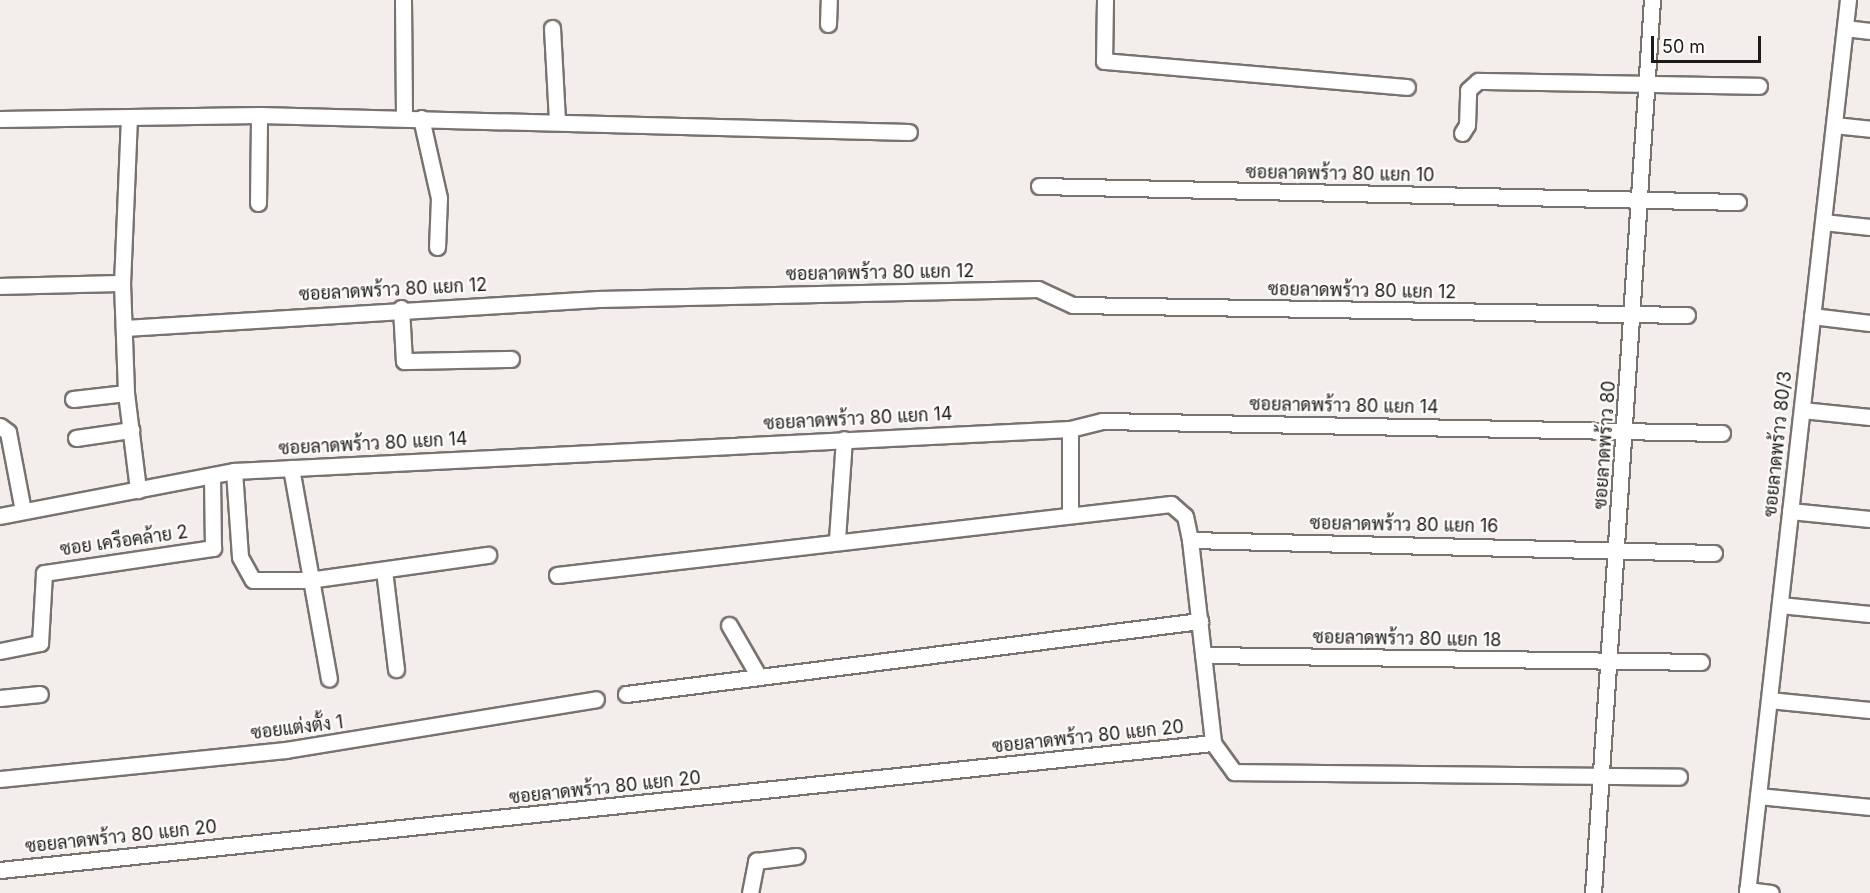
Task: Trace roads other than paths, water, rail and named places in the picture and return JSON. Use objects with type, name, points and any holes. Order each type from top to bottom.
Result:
[{"type":"street","points":[[403,0],[404,117]]},
{"type":"street","points":[[828,24],[829,0]]},
{"type":"street","points":[[1106,0],[1104,61],[1407,87]]},
{"type":"street","name":"ซอยลาดพร้าว 80","points":[[1593,893],[1634,314],[1652,0]]},
{"type":"street","name":"ซอยลาดพร้าว 80/3","points":[[1747,892],[1848,0]]},
{"type":"street","points":[[552,28],[557,121]]},
{"type":"street","points":[[1845,28],[1870,31]]},
{"type":"street","points":[[1462,133],[1467,125],[1468,90],[1478,81],[1758,86]]},
{"type":"street","points":[[258,203],[259,115]]},
{"type":"street","points":[[0,118],[259,115],[404,117],[909,132]]},
{"type":"street","points":[[129,117],[123,283],[124,328],[126,393],[138,490]]},
{"type":"street","points":[[421,118],[439,198],[437,247]]},
{"type":"street","points":[[1834,125],[1870,129]]},
{"type":"street","name":"ซอยลาดพร้าว 80 แยก 10","points":[[1040,186],[1738,202]]},
{"type":"street","points":[[1823,222],[1870,227]]},
{"type":"street","points":[[0,286],[123,283]]},
{"type":"street","name":"ซอยลาดพร้าว 80 แยก 12","points":[[124,328],[400,308],[1038,289],[1073,305],[1687,315]]},
{"type":"street","points":[[400,308],[404,362],[511,359]]},
{"type":"street","points":[[1812,316],[1870,323]]},
{"type":"street","points":[[73,399],[126,393]]},
{"type":"street","points":[[1802,410],[1870,417]]},
{"type":"street","name":"ซอยลาดพร้าว 80 แยก 14","points":[[0,516],[234,471],[1070,429],[1102,421],[1722,433]]},
{"type":"street","points":[[0,426],[8,432],[22,512]]},
{"type":"street","points":[[1070,429],[1070,512]]},
{"type":"street","points":[[76,438],[131,430]]},
{"type":"street","points":[[837,539],[844,440]]},
{"type":"street","points":[[291,468],[328,679]]},
{"type":"street","points":[[234,471],[240,557],[246,575],[263,581],[309,579],[488,555]]},
{"type":"street","name":"ซอย เครือคล้าย 2","points":[[0,651],[40,643],[44,573],[213,548],[212,476]]},
{"type":"street","points":[[557,575],[1070,512],[1171,504],[1185,516],[1190,540],[1213,743],[1234,772],[1679,777]]},
{"type":"street","points":[[1790,511],[1870,519]]},
{"type":"street","name":"ซอยลาดพร้าว 80 แยก 16","points":[[1190,540],[1713,553]]},
{"type":"street","points":[[384,570],[396,669]]},
{"type":"street","points":[[1780,605],[1870,614]]},
{"type":"street","points":[[626,694],[1200,621]]},
{"type":"street","points":[[729,625],[759,677]]},
{"type":"street","name":"ซอยลาดพร้าว 80 แยก 18","points":[[1203,655],[1701,662]]},
{"type":"street","points":[[0,698],[40,694]]},
{"type":"street","name":"ซอยแต่งตั้ง 1","points":[[0,779],[297,749],[596,699]]},
{"type":"street","points":[[1769,700],[1870,710]]},
{"type":"street","name":"ซอยลาดพร้าว 80 แยก 20","points":[[0,870],[1213,743]]},
{"type":"street","points":[[1758,796],[1870,807]]},
{"type":"street","points":[[750,893],[756,861],[796,856]]},
{"type":"street","points":[[1747,892],[1771,893]]}]
